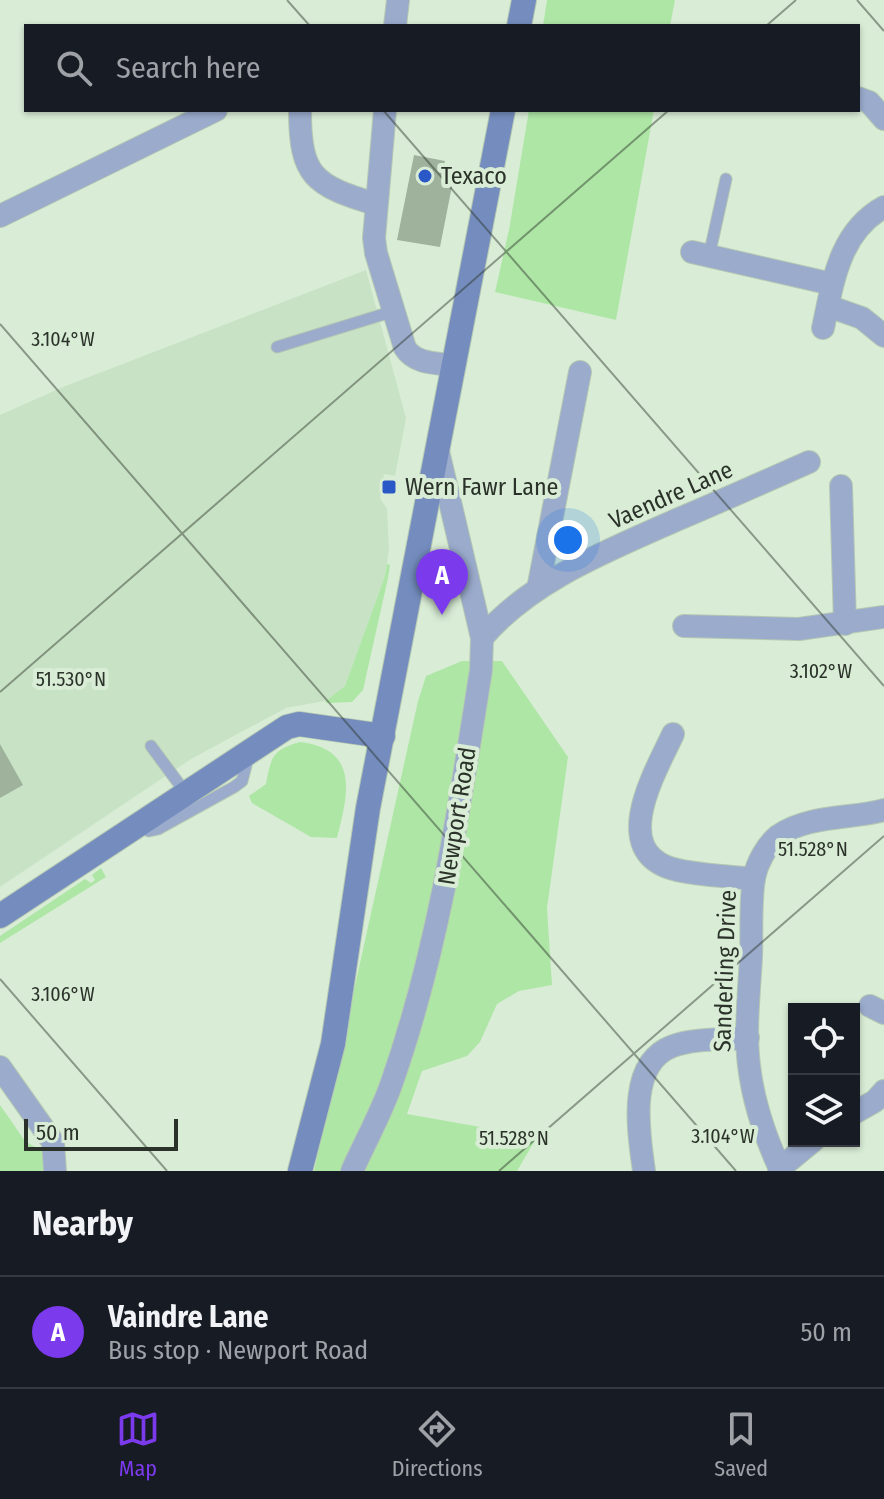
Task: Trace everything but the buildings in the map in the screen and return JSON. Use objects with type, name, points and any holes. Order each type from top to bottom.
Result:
[{"type":"main road","points":[[519,24],[524,0]]},
{"type":"main road","name":"Newport Road","points":[[300,1171],[333,1044],[368,808],[503,112]]},
{"type":"main road","points":[[0,916],[287,727],[299,724],[383,736]]},
{"type":"street","points":[[395,24],[398,0]]},
{"type":"street","points":[[860,99],[869,102],[884,119]]},
{"type":"street","points":[[0,216],[212,112]]},
{"type":"street","points":[[300,112],[300,144],[313,175],[343,194],[375,204]]},
{"type":"street","points":[[385,112],[375,204],[376,253],[409,355],[417,360],[453,365]]},
{"type":"street","points":[[827,306],[839,258],[849,240],[862,224],[884,207]]},
{"type":"street","points":[[700,254],[862,318],[884,336]]},
{"type":"street","points":[[538,589],[580,372]]},
{"type":"street","name":"Newport Road","points":[[352,1171],[391,1085],[419,999],[446,884],[481,670],[482,638],[438,451]]},
{"type":"street","name":"Vaendre Lane","points":[[482,638],[504,613],[538,589],[628,541],[809,462]]},
{"type":"street","points":[[841,486],[845,624]]},
{"type":"street","points":[[684,626],[799,629],[884,617]]},
{"type":"street","points":[[673,734],[647,793],[639,832],[643,847],[651,857],[670,869],[754,879]]},
{"type":"street","name":"Sanderling Drive","points":[[780,1170],[759,1119],[749,1067],[754,879],[766,850],[778,837],[791,830],[804,824],[884,810]]},
{"type":"street","points":[[644,1171],[638,1104],[641,1086],[655,1058],[676,1045],[748,1038]]},
{"type":"street","points":[[0,1067],[53,1142],[55,1171]]},
{"type":"street","points":[[860,1110],[875,1101],[884,1091]]},
{"type":"street","points":[[780,1170],[806,1147]]},
{"type":"lane","points":[[700,254],[726,179]]},
{"type":"lane","points":[[277,347],[394,311]]},
{"type":"lane","points":[[151,746],[185,792]]},
{"type":"lane","points":[[136,825],[149,831],[158,829],[234,787],[242,781],[250,750]]},
{"type":"shaded area","points":[[366,270],[406,418],[395,476],[384,474],[380,498],[387,509],[389,550],[385,576],[345,686],[330,700],[286,708],[191,759],[0,887],[0,415],[63,387]]},
{"type":"green space","points":[[547,0],[675,0],[670,24],[543,24]]},
{"type":"green space","points":[[529,112],[654,112],[616,320],[495,292]]},
{"type":"green space","points":[[387,564],[390,565],[388,578],[363,690],[352,702],[327,703],[345,686]]},
{"type":"green space","points":[[462,661],[502,661],[568,757],[547,908],[552,985],[519,991],[497,1004],[480,1042],[467,1056],[422,1071],[407,1114],[537,1137],[517,1171],[314,1171],[418,701],[426,676]]},
{"type":"green space","points":[[300,742],[319,746],[333,754],[341,764],[346,791],[337,838],[311,837],[252,803],[249,796],[266,784],[274,756]]},
{"type":"green space","points":[[101,868],[106,877],[0,943],[0,936],[85,879],[91,883],[95,880],[92,875]]},
{"type":"green space","points":[[0,1105],[25,1141],[43,1152],[47,1171],[0,1171]]},
{"type":"place","name":"Texaco","points":[[425,176]]},
{"type":"place","name":"Wern Fawr Lane","points":[[389,487]]},
{"type":"place","name":"Vaindre Lane","points":[[442,615]]}]
